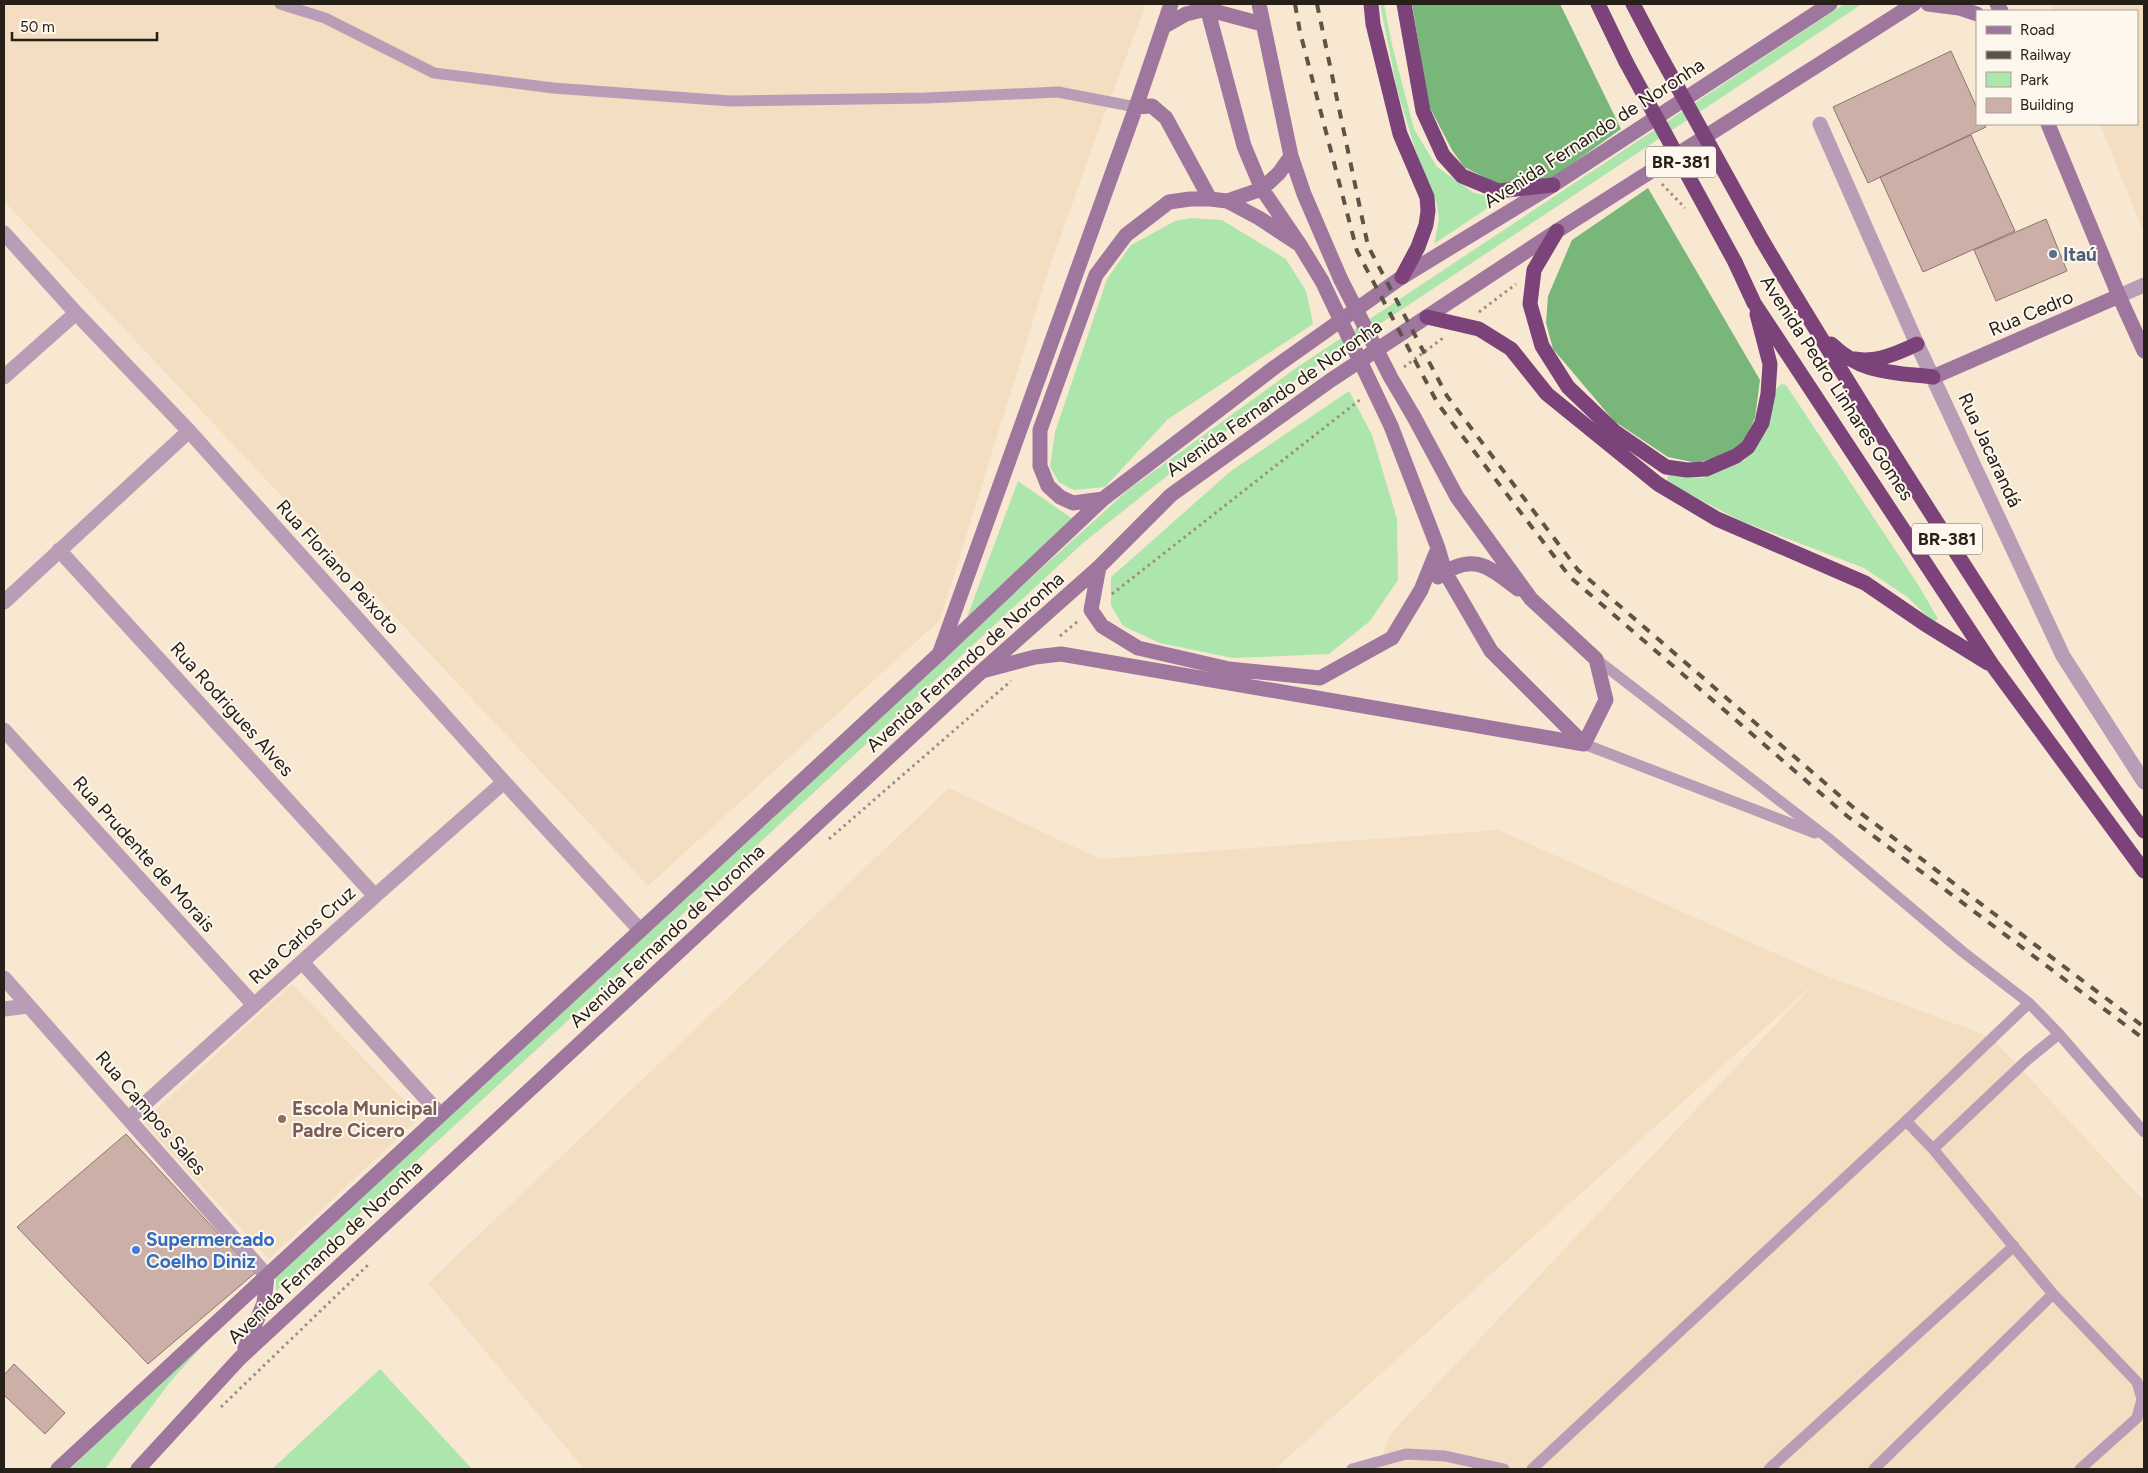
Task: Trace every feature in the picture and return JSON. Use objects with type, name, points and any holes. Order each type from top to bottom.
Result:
[{"type":"highway","points":[[1371,4],[1373,24],[1400,134],[1426,197],[1428,210],[1426,225],[1418,247],[1402,277]]},
{"type":"highway","points":[[1404,4],[1423,111],[1443,155],[1462,176],[1498,191],[1553,185]]},
{"type":"highway","name":"Avenida Pedro Linhares Gomes","points":[[1598,4],[1626,62],[1735,262],[1754,302],[1993,666],[2144,871]]},
{"type":"highway","name":"Avenida Pedro Linhares Gomes","points":[[1633,4],[1762,240],[1813,328],[2018,650],[2096,766],[2144,831]]},
{"type":"highway","points":[[1642,19],[1644,4]]},
{"type":"highway","points":[[1557,231],[1534,270],[1530,304],[1542,346],[1568,387],[1615,432],[1666,467],[1686,470],[1706,469],[1736,456],[1748,447],[1762,423],[1768,394],[1770,364],[1754,302]]},
{"type":"highway","points":[[1427,317],[1478,329],[1511,349],[1547,394],[1658,484],[1717,519],[1864,583],[1993,666]]},
{"type":"highway","points":[[1813,328],[1844,357],[1871,369],[1933,376]]},
{"type":"highway","points":[[1844,357],[1863,361],[1892,356],[1917,344]]},
{"type":"main road","points":[[938,655],[1172,4]]},
{"type":"main road","points":[[1259,4],[1291,156],[1304,194],[1341,280],[1391,378],[1458,496],[1531,599]]},
{"type":"main road","name":"Avenida Fernando de Noronha","points":[[58,1469],[1103,500],[1275,368],[1402,277],[1553,185],[1830,4]]},
{"type":"main road","name":"Avenida Fernando de Noronha","points":[[138,1469],[240,1358],[982,671],[1099,567],[1171,495],[1331,380],[1557,231],[1914,4]]},
{"type":"main road","points":[[1928,4],[1959,8],[1976,14]]},
{"type":"main road","points":[[1163,27],[1186,14],[1206,6],[1262,24]]},
{"type":"main road","points":[[1206,6],[1244,146],[1262,189],[1322,281],[1374,387],[1438,548],[1445,572],[1491,651],[1584,744]]},
{"type":"main road","points":[[1136,107],[1152,106],[1166,118],[1210,199]]},
{"type":"main road","points":[[2048,125],[2119,296],[2144,351]]},
{"type":"main road","points":[[1227,201],[1262,189],[1279,173],[1291,156]]},
{"type":"main road","points":[[1103,500],[1073,503],[1060,498],[1048,486],[1040,466],[1040,430],[1096,275],[1126,235],[1169,202],[1210,199],[1227,201],[1260,218],[1300,245]]},
{"type":"main road","name":"Rua Cedro","points":[[1933,376],[2119,296]]},
{"type":"main road","points":[[1099,567],[1091,610],[1102,626],[1138,648],[1230,668],[1320,678],[1392,638],[1421,590],[1438,548]]},
{"type":"main road","points":[[1421,590],[1445,572],[1465,563],[1488,566],[1531,599],[1596,659],[1606,700],[1584,744]]},
{"type":"main road","points":[[982,671],[1035,657],[1061,654],[1584,744]]},
{"type":"main road","points":[[240,1358],[256,1326],[264,1303],[267,1276]]},
{"type":"street","name":"Rua Jacarandá","points":[[1820,124],[1917,344],[2063,656],[2144,782]]},
{"type":"street","name":"Rua Floriano Peixoto","points":[[6,237],[189,431],[504,782],[640,930]]},
{"type":"street","name":"Rua Cedro","points":[[2119,296],[2144,285]]},
{"type":"street","points":[[4,376],[76,313]]},
{"type":"street","points":[[4,602],[189,431]]},
{"type":"street","name":"Rua Rodrigues Alves","points":[[59,550],[375,896]]},
{"type":"street","name":"Rua Prudente de Morais","points":[[4,730],[254,1005]]},
{"type":"street","name":"Rua Carlos Cruz","points":[[129,1118],[504,782]]},
{"type":"street","points":[[302,962],[440,1114]]},
{"type":"street","name":"Rua Campos Sales","points":[[4,978],[267,1276]]},
{"type":"street","points":[[4,1009],[28,1006]]},
{"type":"lane","points":[[280,4],[325,18],[434,73],[533,85],[730,101],[926,98],[1058,92],[1136,107]]},
{"type":"lane","points":[[1596,659],[1828,838],[1963,952],[2029,1003],[2059,1034],[2144,1132]]},
{"type":"lane","points":[[1584,744],[1828,838]]},
{"type":"lane","points":[[1532,1469],[1906,1121],[2029,1003]]},
{"type":"lane","points":[[1933,1149],[2027,1060],[2059,1034]]},
{"type":"lane","points":[[1906,1121],[1933,1149],[2053,1294],[2136,1382],[2142,1399],[2137,1418],[2080,1469]]},
{"type":"lane","points":[[1775,1468],[2014,1246]]},
{"type":"lane","points":[[1874,1469],[2053,1294]]},
{"type":"lane","points":[[1352,1469],[1406,1454],[1445,1456],[1504,1469]]},
{"type":"path","points":[[1658,179],[1690,213]]},
{"type":"path","points":[[1399,370],[1534,270]]},
{"type":"path","points":[[1056,640],[1091,610],[1369,393]]},
{"type":"path","points":[[826,841],[1000,693],[1035,657]]},
{"type":"path","points":[[214,1414],[375,1259]]},
{"type":"shaded area","points":[[4,4],[1145,4],[1050,266],[940,620],[648,886],[4,201]]},
{"type":"shaded area","points":[[2050,4],[2144,4],[2144,233],[2100,125],[2138,125],[2138,10],[2053,10]]},
{"type":"shaded area","points":[[949,788],[1100,859],[1498,830],[1824,975],[1991,1037],[2144,1201],[2144,1469],[1378,1469],[1390,1434],[1817,981],[1275,1469],[584,1469],[428,1283]]},
{"type":"shaded area","name":"Escola Municipal Padre Cicero","points":[[292,984],[420,1117],[269,1259],[143,1122]]},
{"type":"green space","points":[[1380,4],[1384,4],[1392,45],[1414,129],[1437,167],[1474,193],[1501,199],[1434,244],[1439,219],[1437,205],[1415,149],[1397,89]]},
{"type":"green space","points":[[1412,4],[1560,4],[1621,129],[1541,186],[1498,184],[1464,167],[1452,150],[1429,106]]},
{"type":"green space","points":[[1844,4],[1862,4],[1294,381],[1187,460],[1083,543],[276,1291],[276,1275],[1128,490],[1296,368]]},
{"type":"green space","points":[[1648,188],[1760,380],[1755,418],[1744,442],[1722,456],[1697,463],[1668,457],[1614,421],[1553,349],[1546,323],[1548,296],[1572,240]]},
{"type":"green space","points":[[1191,218],[1222,220],[1286,259],[1306,291],[1313,324],[1168,419],[1105,487],[1073,490],[1059,482],[1050,467],[1055,432],[1107,279],[1131,245],[1175,221]]},
{"type":"green space","points":[[1781,384],[1786,385],[1919,586],[1938,619],[1933,622],[1906,596],[1864,568],[1739,520],[1678,488],[1667,480],[1668,475],[1703,478],[1745,460],[1767,430],[1776,389]]},
{"type":"green space","points":[[1349,391],[1372,435],[1397,519],[1398,580],[1370,621],[1329,654],[1233,658],[1160,643],[1123,626],[1111,605],[1111,577],[1231,471]]},
{"type":"green space","points":[[1018,481],[1077,522],[967,617]]},
{"type":"green space","points":[[229,1316],[170,1382],[105,1469],[70,1469]]},
{"type":"green space","points":[[380,1369],[472,1469],[272,1469]]},
{"type":"building","points":[[1951,51],[1976,106],[1976,125],[1985,125],[1986,127],[1868,183],[1833,107]]},
{"type":"building","points":[[1971,135],[2015,231],[1923,272],[1880,177]]},
{"type":"building","points":[[2046,219],[2067,271],[1996,301],[1974,250]]},
{"type":"building","name":"Supermercado Coelho Diniz","points":[[126,1134],[255,1273],[148,1364],[17,1227]]},
{"type":"building","points":[[14,1364],[65,1413],[45,1434],[4,1395],[4,1375]]},
{"type":"railway","points":[[1295,4],[1300,32],[1357,251],[1438,404],[1570,577],[1847,816],[2144,1039]]},
{"type":"railway","points":[[1317,4],[1368,246],[1447,396],[1578,570],[1854,808],[2144,1027]]},
{"type":"place","name":"Itaú","points":[[2053,254]]},
{"type":"place","name":"Escola Municipal Padre Cicero","points":[[282,1119]]},
{"type":"place","name":"Supermercado Coelho Diniz","points":[[136,1250]]}]
